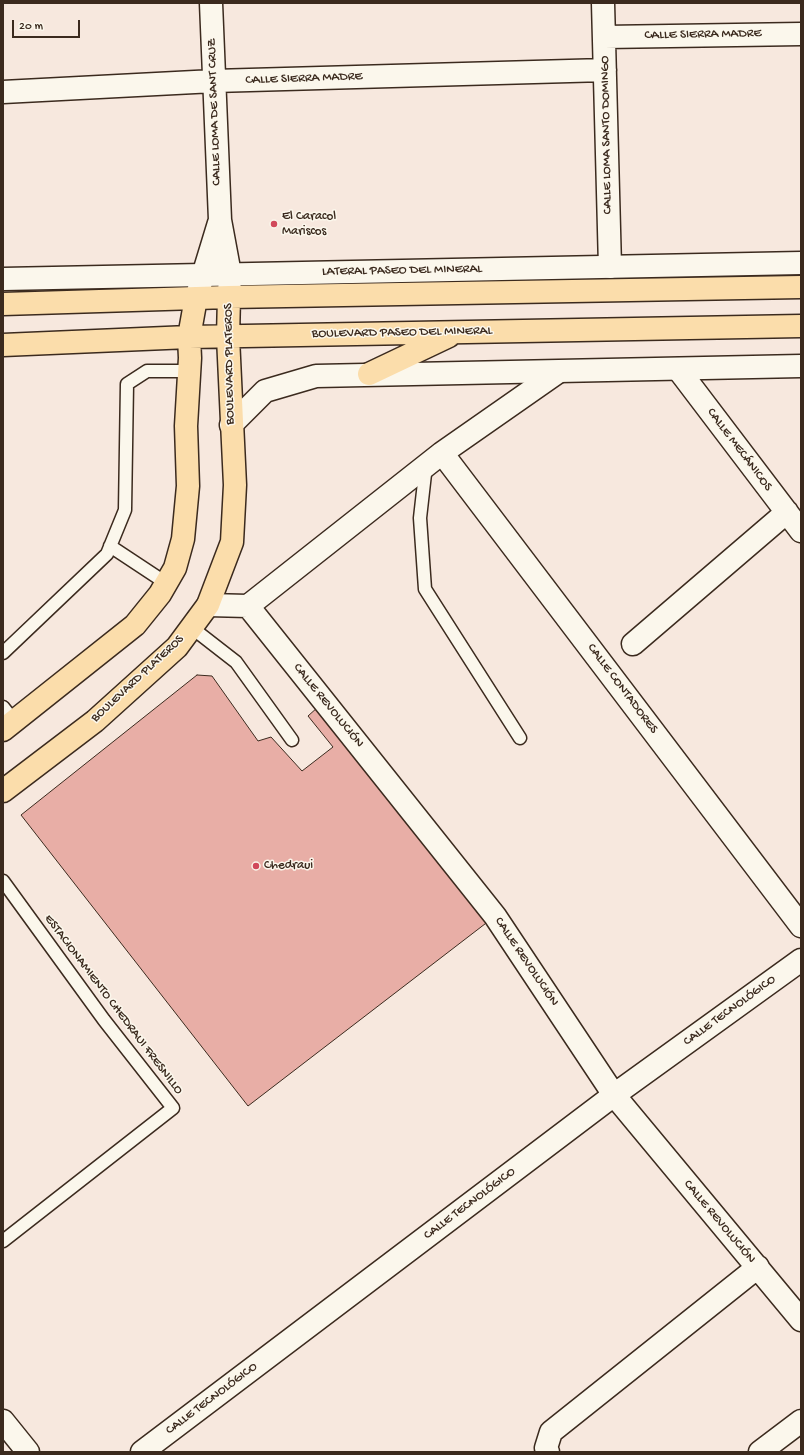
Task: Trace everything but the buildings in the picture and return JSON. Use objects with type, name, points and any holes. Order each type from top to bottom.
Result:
[{"type":"main road","points":[[3,304],[229,296],[801,287]]},
{"type":"main road","name":"BOULEVARD PLATEROS","points":[[3,791],[95,720],[177,647],[208,605],[232,542],[235,485],[228,337],[229,296]]},
{"type":"main road","points":[[7,719],[135,625],[166,583],[175,568],[183,539],[188,486],[186,426],[190,371],[189,337],[196,298]]},
{"type":"main road","name":"BOULEVARD PASEO DEL MINERAL","points":[[3,345],[189,337],[801,326]]},
{"type":"main road","points":[[369,374],[457,332]]},
{"type":"street","name":"CALLE LOMA DE SANT CRUZ","points":[[211,3],[220,220],[230,274],[229,296]]},
{"type":"street","name":"CALLE LOMA SANTO DOMINGO","points":[[603,3],[610,267]]},
{"type":"street","name":"CALLE SIERRA MADRE","points":[[604,37],[801,34]]},
{"type":"street","name":"CALLE SIERRA MADRE","points":[[3,92],[214,81],[605,70]]},
{"type":"street","name":"CALLE LOMA DE SANT CRUZ","points":[[196,298],[220,220]]},
{"type":"street","name":"LATERAL PASEO DEL MINERAL","points":[[3,279],[801,263]]},
{"type":"street","points":[[54,278],[55,302]]},
{"type":"street","points":[[231,425],[265,391],[316,376],[801,366]]},
{"type":"street","name":"CALLE MECÁNICOS","points":[[678,369],[801,531]]},
{"type":"street","points":[[208,605],[248,606],[434,459],[558,372]]},
{"type":"street","name":"CALLE CONTADORES","points":[[434,459],[801,926]]},
{"type":"street","points":[[633,644],[787,512]]},
{"type":"street","name":"CALLE REVOLUCIÓN","points":[[248,606],[494,916],[614,1095],[801,1320]]},
{"type":"street","name":"CALLE TECNOLÓGICO","points":[[142,1452],[614,1095],[801,960]]},
{"type":"street","points":[[548,1452],[546,1448],[551,1432],[758,1268]]},
{"type":"street","points":[[3,1421],[28,1452]]},
{"type":"street","points":[[760,1452],[801,1421]]},
{"type":"lane","points":[[3,653],[107,554],[125,510],[126,384],[147,370],[190,371]]},
{"type":"lane","points":[[434,459],[420,518],[426,589],[520,738]]},
{"type":"lane","points":[[110,546],[166,583]]},
{"type":"lane","points":[[191,627],[236,662],[292,740]]},
{"type":"lane","name":"ESTACIONAMIENTO CHEDRAUI FRESNILLO","points":[[3,881],[104,1020],[173,1108],[3,1241]]},
{"type":"place","name":"El Caracol Mariscos","points":[[274,224]]},
{"type":"place","name":"Chedraui","points":[[256,866]]}]
